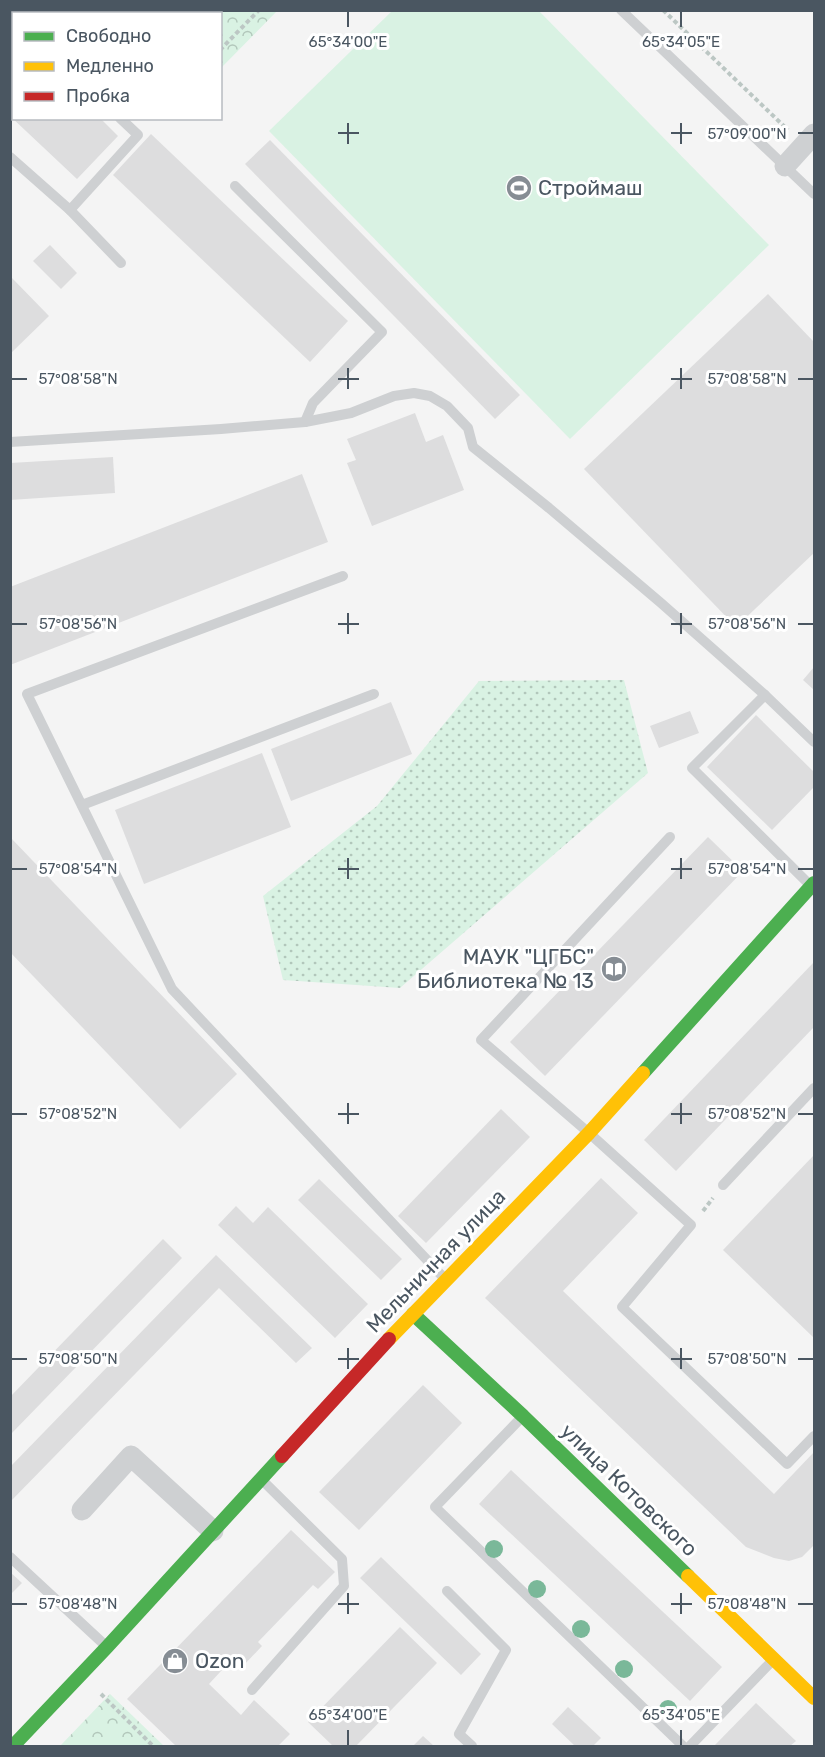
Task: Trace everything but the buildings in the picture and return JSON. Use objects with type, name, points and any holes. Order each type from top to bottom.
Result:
[{"type":"street","points":[[785,166],[809,139]]},
{"type":"street","name":"Мельничная улица","points":[[13,1746],[413,1314],[589,1133],[813,886]]},
{"type":"street","name":"улица Котовского","points":[[413,1314],[523,1416],[814,1698]]},
{"type":"street","points":[[82,1510],[131,1456],[213,1531]]},
{"type":"lane","points":[[621,10],[814,194]]},
{"type":"lane","points":[[70,210],[138,135],[122,120]]},
{"type":"lane","points":[[10,157],[70,210],[121,263]]},
{"type":"lane","points":[[235,186],[382,332],[313,403],[305,422]]},
{"type":"lane","points":[[10,442],[305,422],[351,413],[394,396],[414,393],[430,396],[447,406],[468,428],[473,447],[549,508],[765,695],[814,742]]},
{"type":"lane","points":[[343,576],[27,694],[172,989],[446,1280]]},
{"type":"lane","points":[[82,805],[374,694]]},
{"type":"lane","points":[[765,695],[692,768],[813,886]]},
{"type":"lane","points":[[670,837],[481,1040],[691,1225],[622,1307],[787,1464],[814,1436]]},
{"type":"lane","points":[[723,1185],[814,1088]]},
{"type":"lane","points":[[523,1416],[435,1507],[683,1746]]},
{"type":"lane","points":[[252,1690],[344,1586],[342,1559],[261,1479]]},
{"type":"lane","points":[[10,1557],[107,1647]]},
{"type":"lane","points":[[447,1591],[506,1650],[459,1734],[472,1746]]},
{"type":"lane","points":[[690,1746],[774,1659]]},
{"type":"path","points":[[222,48],[259,10]]},
{"type":"path","points":[[663,10],[809,139]]},
{"type":"path","points":[[691,1225],[723,1185]]},
{"type":"path","points":[[97,1691],[153,1746]]},
{"type":"green space","points":[[277,11],[222,67],[222,12],[62,12]]},
{"type":"green space","name":"Строймаш","points":[[392,11],[539,11],[769,245],[570,439],[269,131]]},
{"type":"green space","points":[[624,680],[648,773],[400,988],[283,980],[263,896],[377,806],[479,681]]},
{"type":"green space","points":[[110,1694],[164,1746],[60,1746]]},
{"type":"traffic: fast","points":[[643,1073],[814,883]]},
{"type":"traffic: fast","points":[[413,1314],[523,1416],[688,1576]]},
{"type":"traffic: fast","points":[[13,1746],[282,1456]]},
{"type":"traffic: slow","points":[[389,1339],[589,1133],[643,1073]]},
{"type":"traffic: slow","points":[[688,1576],[814,1698]]},
{"type":"traffic: jam","points":[[282,1456],[389,1339]]},
{"type":"place","name":"Строймаш","points":[[519,188]]},
{"type":"place","name":"МАУК \"ЦГБС\" Библиотека № 13","points":[[614,969]]},
{"type":"place","name":"Ozon","points":[[175,1661]]}]
